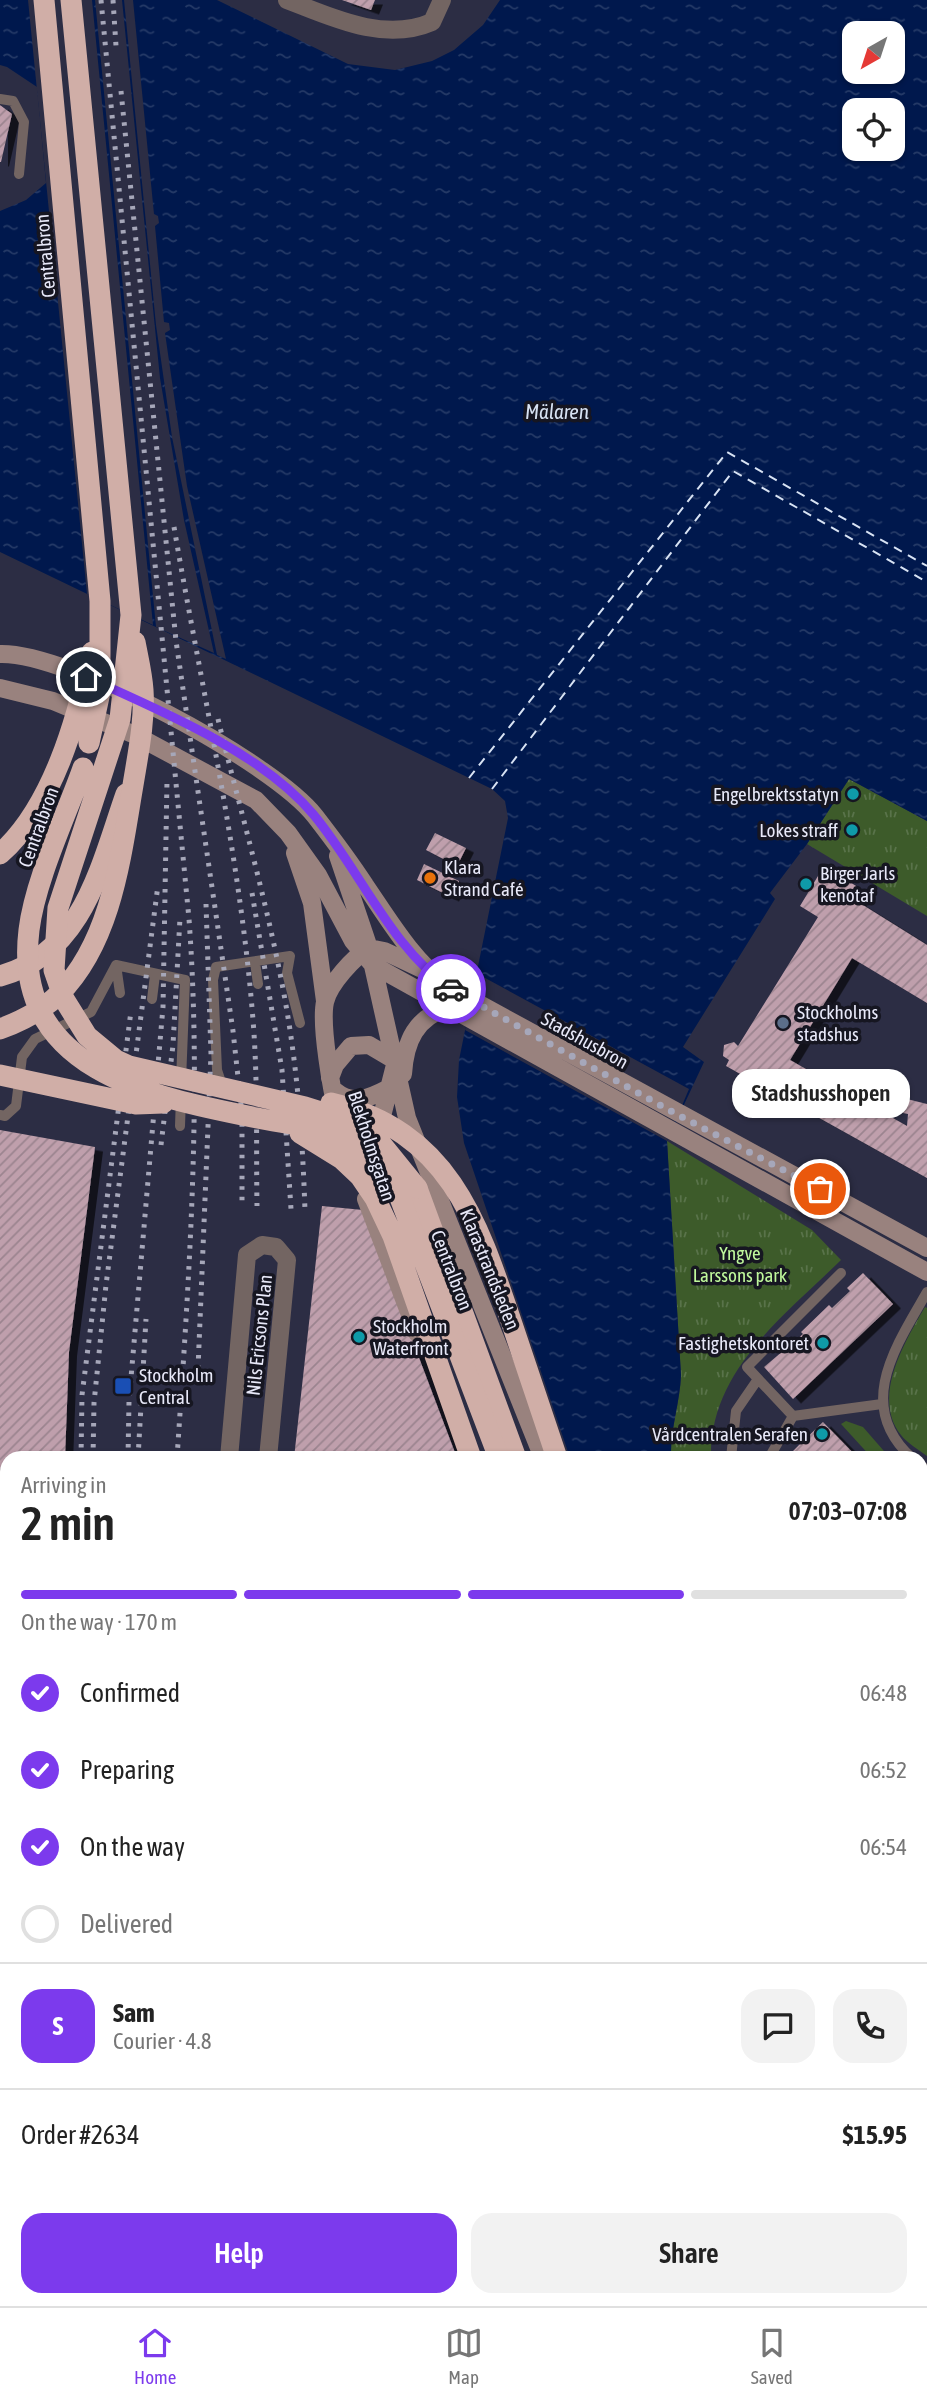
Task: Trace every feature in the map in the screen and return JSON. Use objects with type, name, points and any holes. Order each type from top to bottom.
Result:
[{"type":"highway","name":"Centralbron","points":[[44,0],[100,608],[98,704],[83,768],[35,900],[27,951],[29,984],[41,1014],[61,1041],[106,1076],[179,1103],[332,1134],[363,1152],[382,1168],[397,1190],[496,1451]]},
{"type":"highway","name":"Centralbron","points":[[71,0],[131,615],[120,719],[58,908],[54,970],[74,1018],[88,1036],[116,1060],[340,1118],[383,1146],[417,1188],[428,1212],[513,1451]]},
{"type":"highway","points":[[0,854],[31,818],[59,761],[85,686],[100,608]]},
{"type":"highway","points":[[0,1029],[24,1020],[45,1006],[74,975],[91,950],[121,857],[136,763],[143,691],[131,615]]},
{"type":"highway","points":[[0,976],[17,971],[37,960],[70,932],[96,880],[136,763]]},
{"type":"highway","points":[[0,1075],[136,1104],[179,1103]]},
{"type":"highway","points":[[249,1094],[308,1098],[368,1116],[406,1138],[452,1183],[471,1212],[486,1246],[555,1451]]},
{"type":"highway","points":[[284,1123],[342,1159],[360,1176],[375,1198],[393,1236],[469,1451]]},
{"type":"street","points":[[287,0],[365,28],[391,31],[420,27],[432,22],[442,0]]},
{"type":"street","name":"Klarastrandsleden","points":[[0,654],[34,658],[67,669],[144,703],[267,771],[299,798],[364,883],[397,935],[432,975],[469,1009]]},
{"type":"street","name":"Klarastrandsleden","points":[[0,688],[53,701],[135,735],[256,800],[288,833],[368,955]]},
{"type":"street","name":"Blekholmsgatan","points":[[288,833],[312,903],[325,1002],[331,1084],[342,1132],[461,1451]]},
{"type":"street","name":"Klarastrandsleden","points":[[333,842],[368,955],[396,1061],[396,1091],[540,1451]]},
{"type":"street","name":"Klarastrandsleden","points":[[368,955],[384,951],[432,975]]},
{"type":"street","points":[[325,1002],[345,968],[368,955],[449,1007],[469,1009]]},
{"type":"street","name":"Klarastrandsleden","points":[[396,1091],[408,1041],[423,1020],[435,1011],[449,1007]]},
{"type":"street","name":"Stadshusbron","points":[[469,1009],[675,1122]]},
{"type":"street","points":[[396,1061],[369,1045],[351,1046],[335,1065],[331,1084],[343,1097],[356,1100],[396,1091]]},
{"type":"street","name":"Blekholmsgatan","points":[[373,1219],[380,1124],[396,1091]]},
{"type":"street","points":[[675,1122],[927,1248]]},
{"type":"street","points":[[675,1122],[927,1272]]},
{"type":"street","name":"Nils Ericsons Plan","points":[[230,1451],[247,1255],[262,1245],[276,1247],[287,1260],[269,1451]]},
{"type":"lane","points":[[0,99],[13,102],[24,122],[19,174]]},
{"type":"lane","points":[[221,1082],[217,1070],[213,980],[216,967],[290,956],[287,973],[300,1023]]},
{"type":"lane","points":[[256,962],[258,984]]},
{"type":"lane","points":[[116,965],[185,980],[180,1126]]},
{"type":"lane","points":[[116,965],[120,993]]},
{"type":"lane","points":[[0,1115],[5,1115],[16,1105],[22,1057],[35,1039],[91,1012],[116,965]]},
{"type":"lane","points":[[152,999],[155,975]]},
{"type":"lane","points":[[793,1416],[747,1367],[841,1273]]},
{"type":"lane","points":[[902,1451],[884,1421],[884,1381],[895,1350],[927,1292]]},
{"type":"lane","points":[[732,1451],[736,1411],[758,1379]]},
{"type":"lane","points":[[793,1416],[882,1404]]},
{"type":"lane","points":[[773,1451],[793,1416]]},
{"type":"green space","points":[[849,779],[927,821],[927,916],[807,844]]},
{"type":"green space","name":"Yngve Larssons park","points":[[667,1141],[812,1230],[841,1260],[774,1324],[736,1372],[722,1398],[714,1427],[712,1451],[671,1451],[681,1375]]},
{"type":"green space","points":[[925,1307],[927,1308],[927,1451],[920,1451],[901,1435],[889,1404],[894,1370]]},
{"type":"green space","points":[[846,1421],[863,1427],[884,1451],[866,1451],[841,1424]]},
{"type":"water","name":"Mälaren","points":[[0,0],[217,0],[348,64],[395,70],[432,61],[454,50],[483,25],[500,0],[927,0],[927,821],[849,779],[807,844],[770,893],[775,899],[683,1047],[704,1062],[667,1141],[681,1375],[671,1451],[568,1451],[464,1143],[457,1097],[459,1060],[508,818],[505,801],[492,789],[0,552],[0,211],[26,200],[46,183],[37,87],[0,65]]},
{"type":"pier","points":[[28,0],[92,0],[153,625],[87,594]]},
{"type":"pier","points":[[95,0],[122,0],[160,378],[184,520],[214,653],[156,627]]},
{"type":"pier","points":[[124,0],[133,0],[154,214],[158,216],[159,223],[155,226],[164,322],[169,323],[170,330],[165,333],[187,486],[226,659],[217,655],[172,437],[156,325]]},
{"type":"pier","points":[[476,973],[689,1089],[667,1141],[465,1030]]},
{"type":"building","points":[[342,0],[375,0],[371,10]]},
{"type":"building","points":[[0,105],[12,114],[1,162],[0,162]]},
{"type":"building","points":[[435,833],[466,848],[457,866],[426,850]]},
{"type":"building","points":[[424,864],[459,881],[451,897],[417,880]]},
{"type":"building","name":"Stockholms stadshus","points":[[824,866],[864,891],[858,902],[927,945],[927,1003],[852,958],[790,1060],[907,1126],[908,1114],[903,1113],[907,1099],[927,1104],[927,1178],[726,1066],[729,1060],[723,1056],[724,1045],[734,1042],[738,1046],[818,917],[800,906]]},
{"type":"building","points":[[0,1130],[95,1147],[69,1352],[65,1451],[0,1451]]},
{"type":"building","name":"Stockholm Waterfront","points":[[322,1206],[363,1210],[454,1451],[295,1451]]},
{"type":"building","name":"Fastighetskontoret","points":[[863,1273],[893,1304],[793,1399],[764,1367],[803,1334],[801,1332],[829,1305],[832,1308],[850,1291],[847,1288]]},
{"type":"building","name":"Vårdcentralen Serafen","points":[[823,1422],[851,1451],[793,1451]]},
{"type":"ferry route","points":[[469,778],[727,452],[927,566]]},
{"type":"ferry route","points":[[492,789],[733,471],[927,582]]},
{"type":"railway","points":[[101,0],[189,919],[193,986],[192,1188],[177,1451]]},
{"type":"railway","points":[[113,0],[116,46]]},
{"type":"railway","points":[[121,91],[176,641],[233,1031],[242,1114],[242,1204]]},
{"type":"railway","points":[[174,527],[230,834],[247,958],[256,1067],[257,1206]]},
{"type":"railway","points":[[218,719],[267,913],[283,991],[298,1098],[305,1211]]},
{"type":"railway","points":[[128,1451],[129,1401],[163,1007],[167,780]]},
{"type":"railway","points":[[93,1451],[94,1403],[106,1285],[158,885]]},
{"type":"railway","points":[[252,893],[282,1070],[291,1209]]},
{"type":"railway","points":[[198,1369],[211,1054],[206,904]]},
{"type":"railway","points":[[161,1145],[173,1045],[180,918]]},
{"type":"railway","points":[[81,1451],[82,1395],[131,1011]]},
{"type":"railway","points":[[138,1451],[146,1319]]},
{"type":"way so far","points":[[451,989],[678,1115],[820,1189]]},
{"type":"place","name":"Engelbrektsstatyn","points":[[853,794]]},
{"type":"place","name":"Lokes straff","points":[[852,830]]},
{"type":"place","name":"Klara Strand Café","points":[[430,878]]},
{"type":"place","name":"Birger Jarls kenotaf","points":[[806,884]]},
{"type":"place","name":"Stockholms stadshus","points":[[783,1023]]},
{"type":"place","name":"Stadshusshopen","points":[[820,1189]]},
{"type":"place","name":"Stockholm Waterfront","points":[[359,1337]]},
{"type":"place","name":"Fastighetskontoret","points":[[823,1343]]},
{"type":"place","name":"Stockholm Central","points":[[123,1386]]},
{"type":"place","name":"Vårdcentralen Serafen","points":[[822,1434]]},
{"type":"route","points":[[86,677],[144,703],[245,757],[285,785],[315,816],[413,956],[451,989]]}]
